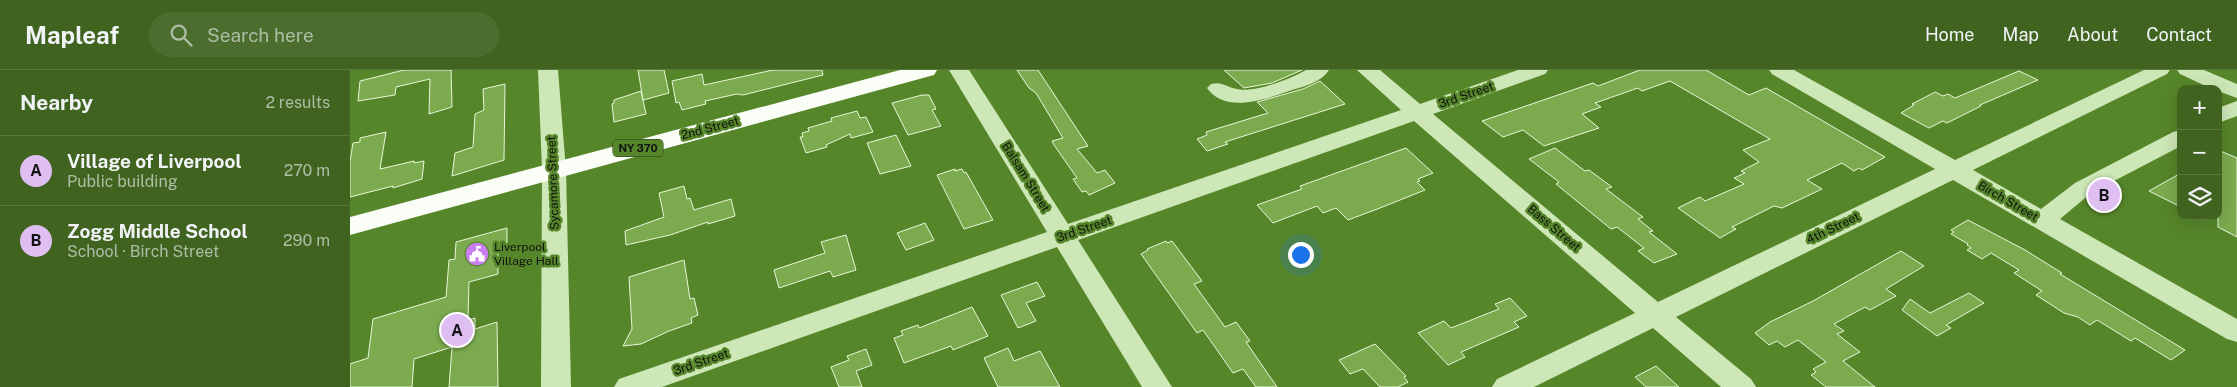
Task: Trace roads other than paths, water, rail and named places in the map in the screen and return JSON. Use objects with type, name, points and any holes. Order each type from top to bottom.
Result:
[{"type":"main road","name":"2nd Street","points":[[350,226],[926,70]]},
{"type":"street","name":"Sycamore Street","points":[[548,70],[554,170],[556,387]]},
{"type":"street","name":"Balsam Street","points":[[959,70],[1157,387]]},
{"type":"street","points":[[1218,88],[1229,94],[1256,95],[1308,78],[1319,70]]},
{"type":"street","name":"Bass Street","points":[[1368,70],[1741,387]]},
{"type":"street","name":"3rd Street","points":[[629,387],[1538,70]]},
{"type":"street","name":"Birch Street","points":[[1779,70],[2237,332]]},
{"type":"street","name":"4th Street","points":[[1507,387],[2160,70]]},
{"type":"street","points":[[2187,70],[2237,92]]},
{"type":"street","points":[[2222,115],[2237,107]]},
{"type":"street","points":[[2042,221],[2083,188],[2177,139]]},
{"type":"place","name":"Zogg Middle School","points":[[2104,195]]},
{"type":"place","name":"Liverpool Village Hall","points":[[477,254]]},
{"type":"place","name":"Village of Liverpool","points":[[457,330]]}]
